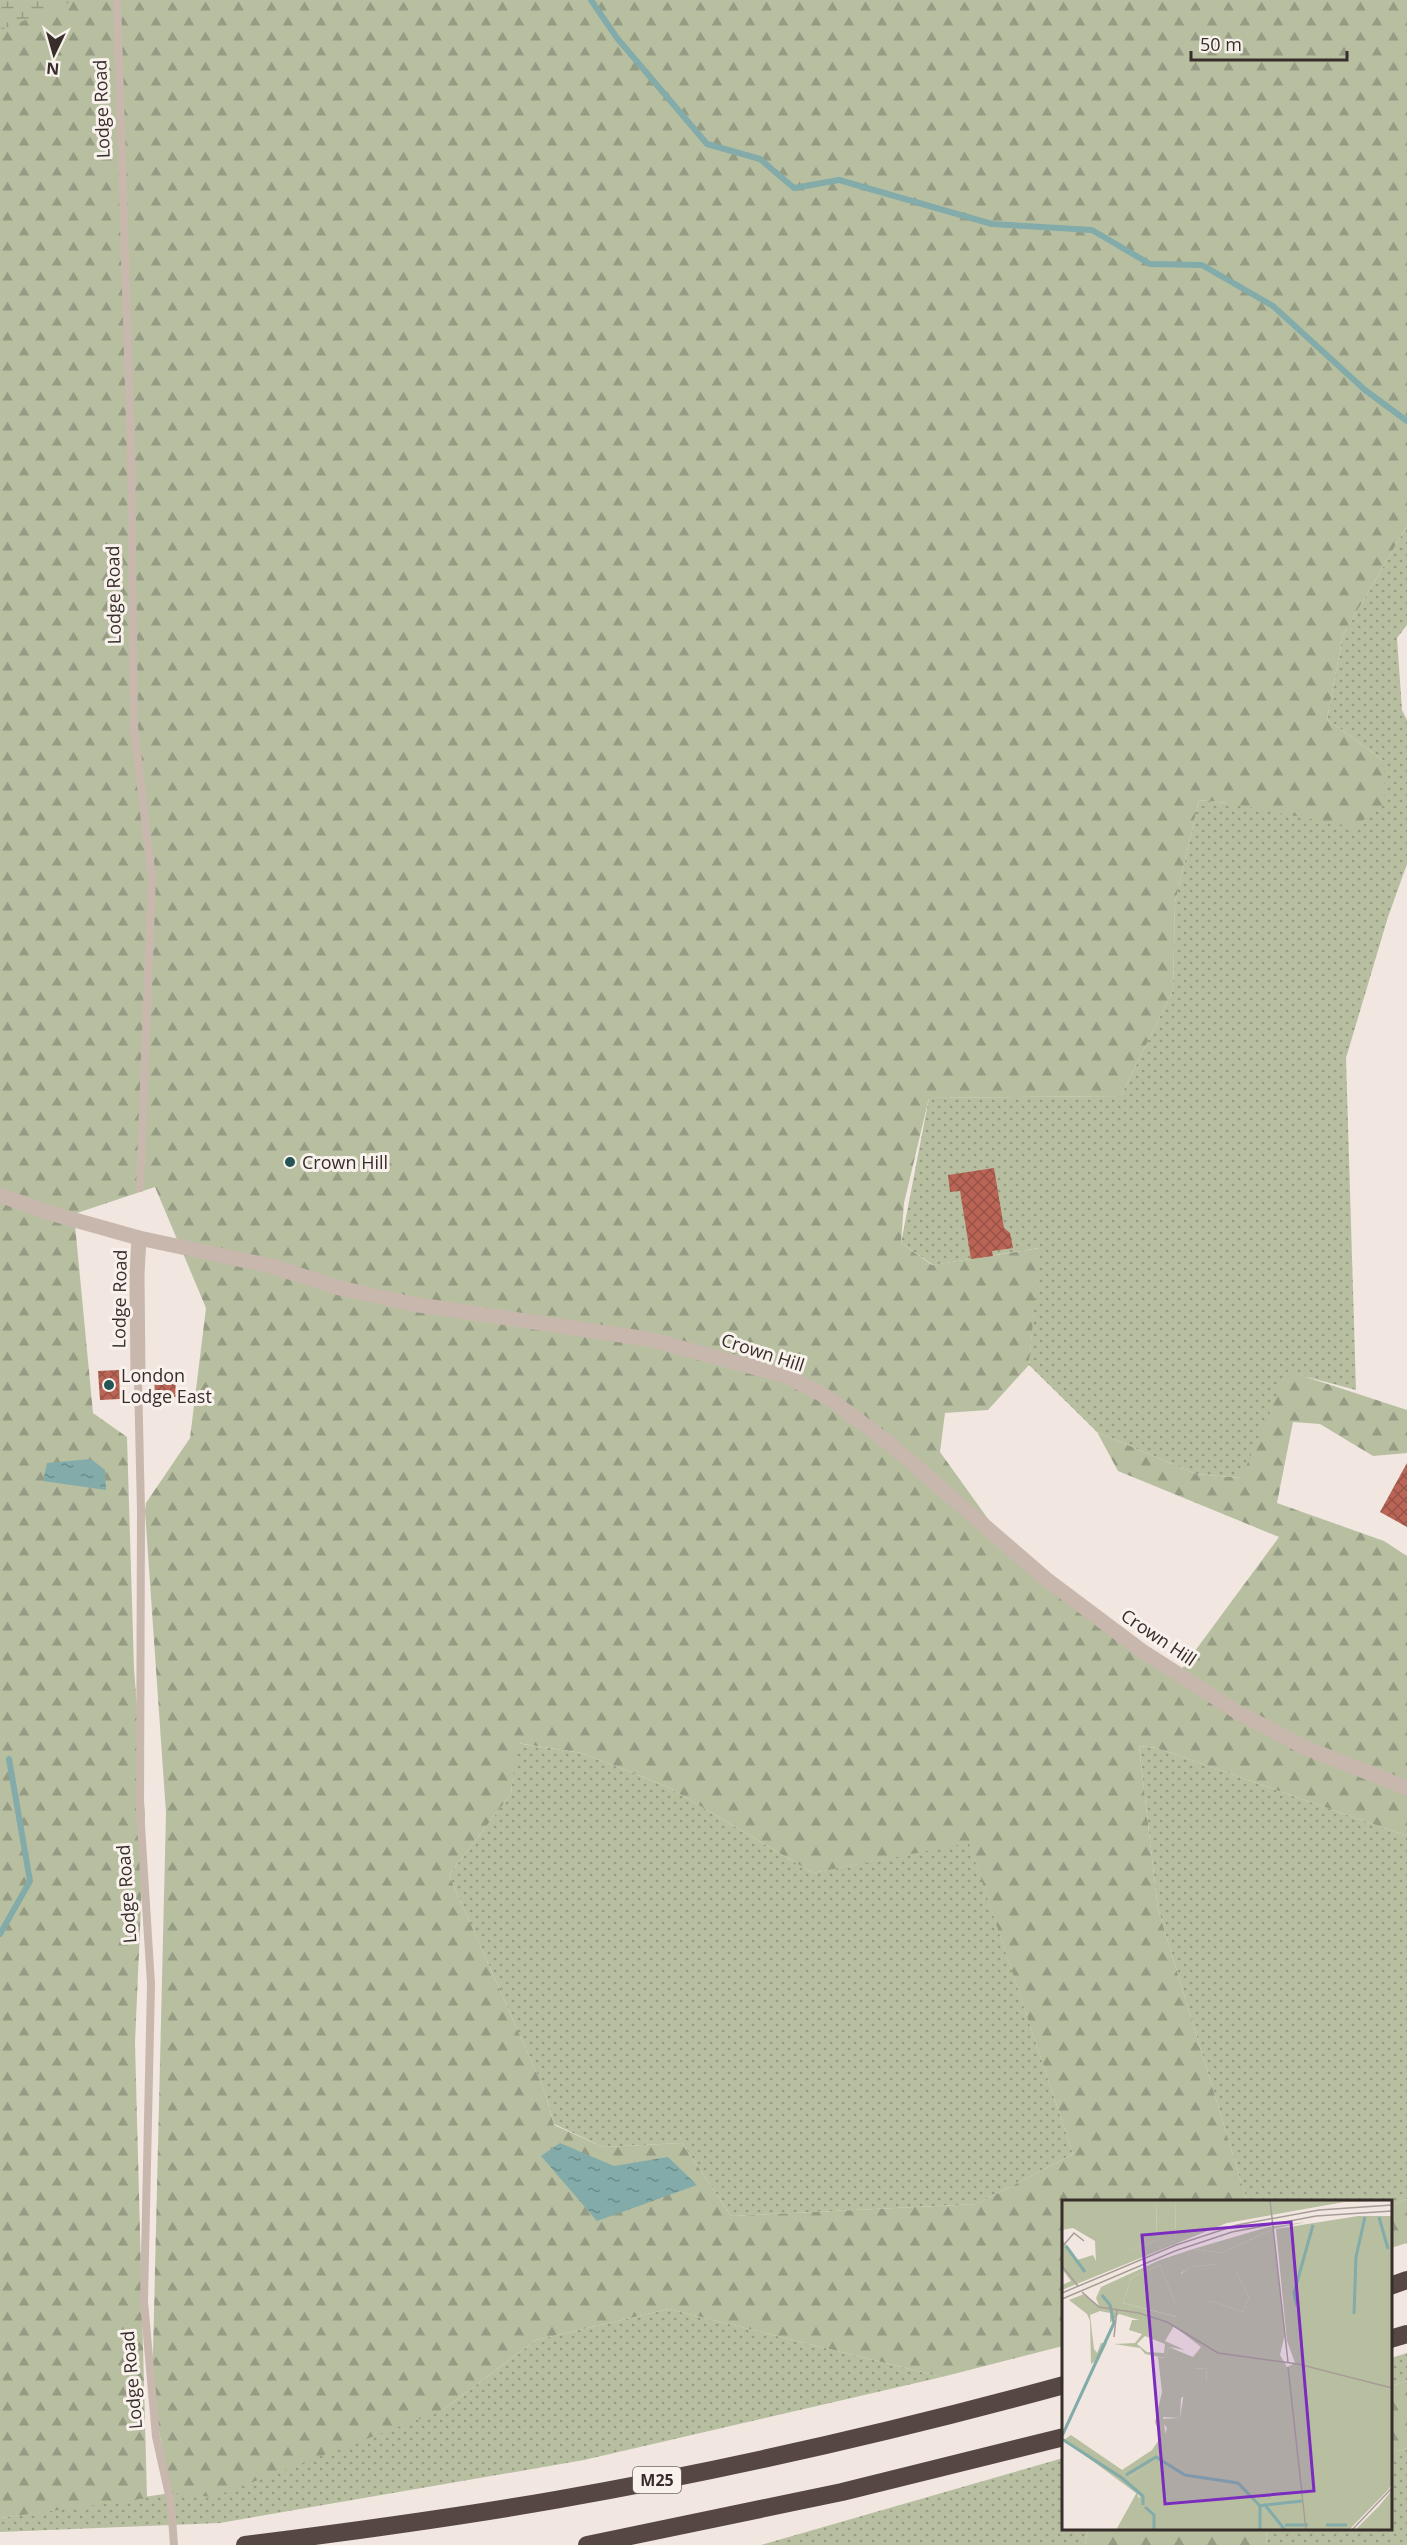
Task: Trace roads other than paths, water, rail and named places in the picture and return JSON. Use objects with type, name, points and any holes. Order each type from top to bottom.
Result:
[{"type":"highway","points":[[1392,2285],[1407,2280]]},
{"type":"highway","points":[[1392,2338],[1407,2334]]},
{"type":"highway","name":"M25","points":[[245,2545],[444,2518],[666,2479],[877,2432],[1062,2386]]},
{"type":"highway","points":[[587,2545],[842,2492],[1062,2437]]},
{"type":"street","name":"Crown Hill","points":[[0,1195],[51,1213],[139,1238],[270,1266],[340,1288],[412,1304],[648,1339],[786,1376],[827,1397],[889,1443],[1046,1579],[1142,1651],[1239,1713],[1304,1747],[1407,1788]]},
{"type":"street","name":"Lodge Road","points":[[138,1378],[139,1238]]},
{"type":"lane","name":"Lodge Road","points":[[117,0],[131,450],[134,727],[152,879],[140,1188]]},
{"type":"lane","name":"Lodge Road","points":[[138,1378],[141,1511],[140,1810],[151,1984],[144,2301],[156,2437],[171,2504],[174,2545]]},
{"type":"water","points":[[91,1459],[105,1470],[106,1490],[43,1481],[47,1463]]},
{"type":"water","points":[[560,2143],[614,2166],[668,2157],[697,2185],[597,2221],[541,2156]]},
{"type":"waterway","points":[[591,0],[617,38],[707,144],[760,159],[794,188],[839,180],[992,224],[1092,230],[1150,264],[1202,265],[1273,306],[1365,390],[1407,421]]},
{"type":"waterway","points":[[0,1934],[30,1881],[9,1759]]},
{"type":"place","name":"Crown Hill","points":[[290,1162]]},
{"type":"place","name":"London Lodge East","points":[[109,1385]]}]
